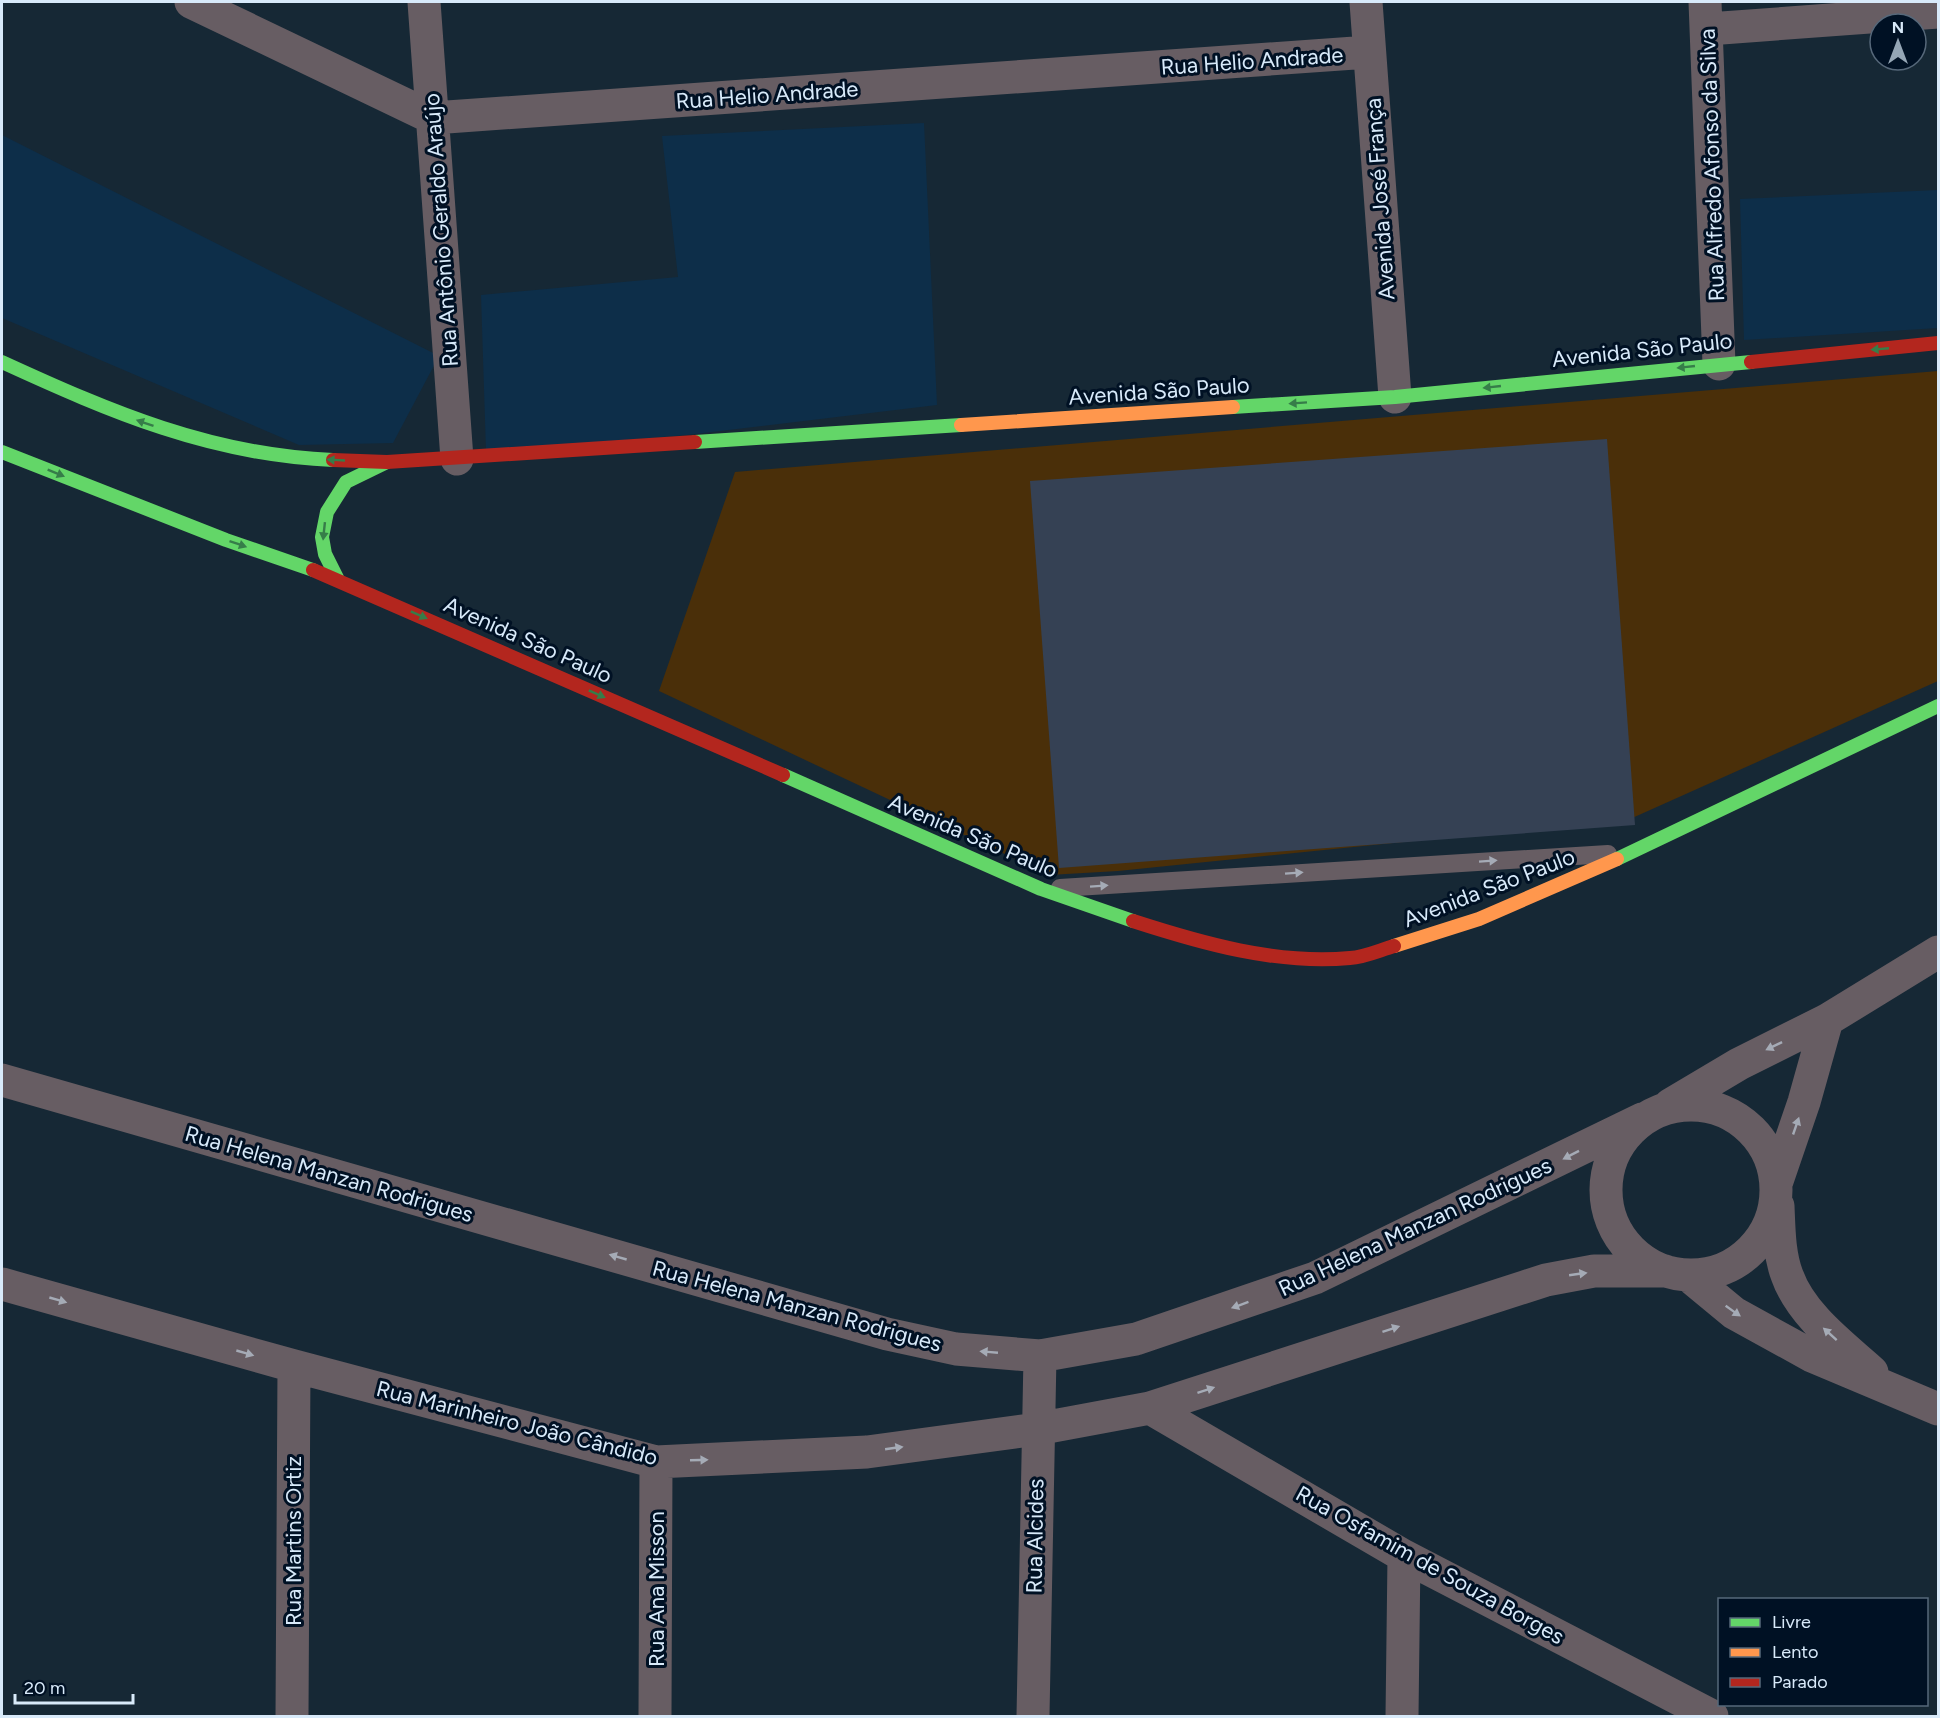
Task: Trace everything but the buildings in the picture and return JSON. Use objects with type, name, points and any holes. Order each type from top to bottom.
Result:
[{"type":"main road","name":"Avenida São Paulo","points":[[4,369],[144,423],[225,447],[272,455],[387,462],[1395,396],[1938,344]]},
{"type":"main road","name":"Avenida São Paulo","points":[[2,452],[226,540],[337,578],[1041,889],[1102,912],[1218,943],[1295,958],[1351,958],[1429,938],[1506,909],[1633,852],[1938,706]]},
{"type":"main road","points":[[337,578],[326,554],[322,537],[327,512],[346,482],[387,462]]},
{"type":"street","name":"Rua Helio Andrade","points":[[191,2],[433,118],[1369,52]]},
{"type":"street","name":"Rua Antônio Geraldo Araújo","points":[[424,2],[457,459]]},
{"type":"street","name":"Avenida José França","points":[[1366,2],[1395,396]]},
{"type":"street","points":[[1706,15],[1938,12]]},
{"type":"street","name":"Rua Alfredo Afonso da Silva","points":[[1706,15],[1719,364]]},
{"type":"street","name":"Rua Helena Manzan Rodrigues","points":[[2,1080],[887,1334],[956,1349],[1040,1356],[1136,1338],[1315,1278],[1654,1114],[1739,1064],[1827,1020],[1938,952]]},
{"type":"street","points":[[1150,1408],[1546,1280],[1594,1271],[1676,1273],[1717,1271],[1740,1260],[1759,1242],[1772,1220],[1777,1188],[1827,1020]]},
{"type":"street","points":[[1889,1388],[1818,1323],[1787,1276],[1780,1250],[1777,1188],[1763,1143],[1744,1122],[1720,1109],[1693,1104],[1654,1114],[1622,1138],[1609,1162],[1604,1189],[1609,1216],[1621,1240],[1641,1260],[1676,1273],[1734,1313],[1812,1356],[1938,1409]]},
{"type":"street","name":"Rua Marinheiro João Cândido","points":[[2,1284],[294,1366],[656,1462],[867,1452],[1037,1429],[1150,1408]]},
{"type":"street","name":"Rua Alcides","points":[[1033,1716],[1040,1356]]},
{"type":"street","name":"Rua Martins Ortiz","points":[[292,1716],[294,1366]]},
{"type":"street","name":"Rua Osfamim de Souza Borges","points":[[1150,1408],[1404,1556],[1713,1716]]},
{"type":"street","name":"Rua Ana Misson","points":[[655,1716],[656,1462]]},
{"type":"street","points":[[1402,1716],[1404,1556]]},
{"type":"lane","points":[[1041,889],[1633,852]]},
{"type":"shaded area","points":[[924,123],[937,405],[687,435],[486,451],[481,295],[678,277],[662,136]]},
{"type":"shaded area","points":[[2,135],[439,356],[393,443],[299,445],[2,318]]},
{"type":"shaded area","points":[[1938,190],[1938,328],[1744,340],[1740,199]]},
{"type":"shaded area","points":[[1938,371],[1938,681],[1630,819],[1118,871],[1049,875],[659,691],[735,472]]},
{"type":"traffic: fast","points":[[2,362],[122,414],[203,440],[245,450],[333,460]]},
{"type":"traffic: fast","points":[[1233,407],[1395,397],[1751,362]]},
{"type":"traffic: fast","points":[[695,442],[961,425]]},
{"type":"traffic: fast","points":[[2,452],[226,540],[313,570]]},
{"type":"traffic: fast","points":[[337,578],[325,554],[322,537],[327,512],[346,482],[385,463]]},
{"type":"traffic: fast","points":[[1617,859],[1938,706]]},
{"type":"traffic: fast","points":[[783,775],[1041,889],[1133,921]]},
{"type":"traffic: slow","points":[[961,425],[1233,407]]},
{"type":"traffic: slow","points":[[1394,946],[1479,919],[1617,859]]},
{"type":"traffic: jam","points":[[1751,362],[1938,343]]},
{"type":"traffic: jam","points":[[333,460],[387,462],[695,442]]},
{"type":"traffic: jam","points":[[313,570],[783,775]]},
{"type":"traffic: jam","points":[[1133,921],[1212,944],[1295,958],[1356,957],[1394,946]]}]
